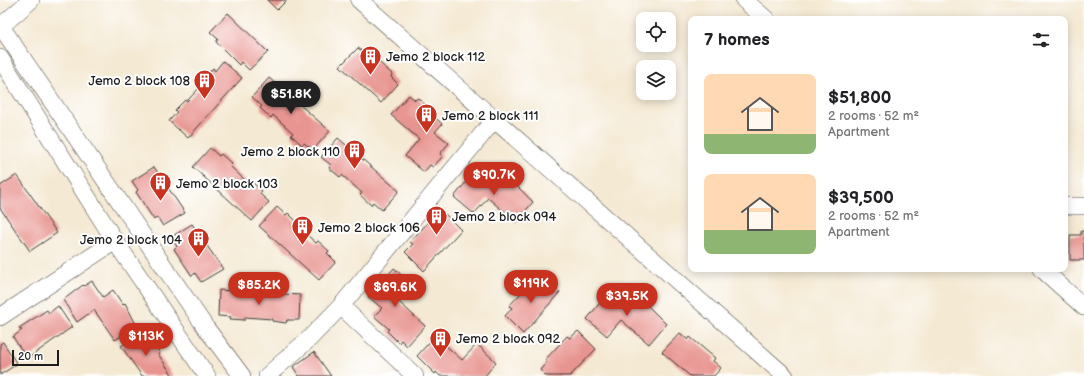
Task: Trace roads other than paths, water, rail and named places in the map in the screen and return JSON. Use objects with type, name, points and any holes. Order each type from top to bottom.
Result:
[{"type":"street","points":[[31,0],[0,26],[188,303],[242,376]]},
{"type":"street","points":[[359,0],[785,376]]},
{"type":"street","points":[[744,0],[763,16]]},
{"type":"street","points":[[0,58],[115,241],[207,376]]},
{"type":"street","points":[[267,376],[309,339],[341,306],[494,120]]},
{"type":"street","points":[[1068,206],[1084,206]]},
{"type":"street","points":[[0,317],[115,241]]},
{"type":"street","points":[[1045,272],[1084,307]]},
{"type":"street","points":[[341,306],[415,376]]},
{"type":"place","name":"Jemo 2 block 112","points":[[371,76]]},
{"type":"place","name":"Jemo 2 block 108","points":[[205,100]]},
{"type":"place","name":"Jemo 2 block 111","points":[[427,134]]},
{"type":"place","name":"Jemo 2 block 110","points":[[355,170]]},
{"type":"place","name":"Jemo 2 block 103","points":[[160,202]]},
{"type":"place","name":"Jemo 2 block 094","points":[[436,236]]},
{"type":"place","name":"Jemo 2 block 106","points":[[303,246]]},
{"type":"place","name":"Jemo 2 block 104","points":[[198,258]]},
{"type":"place","name":"Jemo 2 block 092","points":[[440,358]]}]
